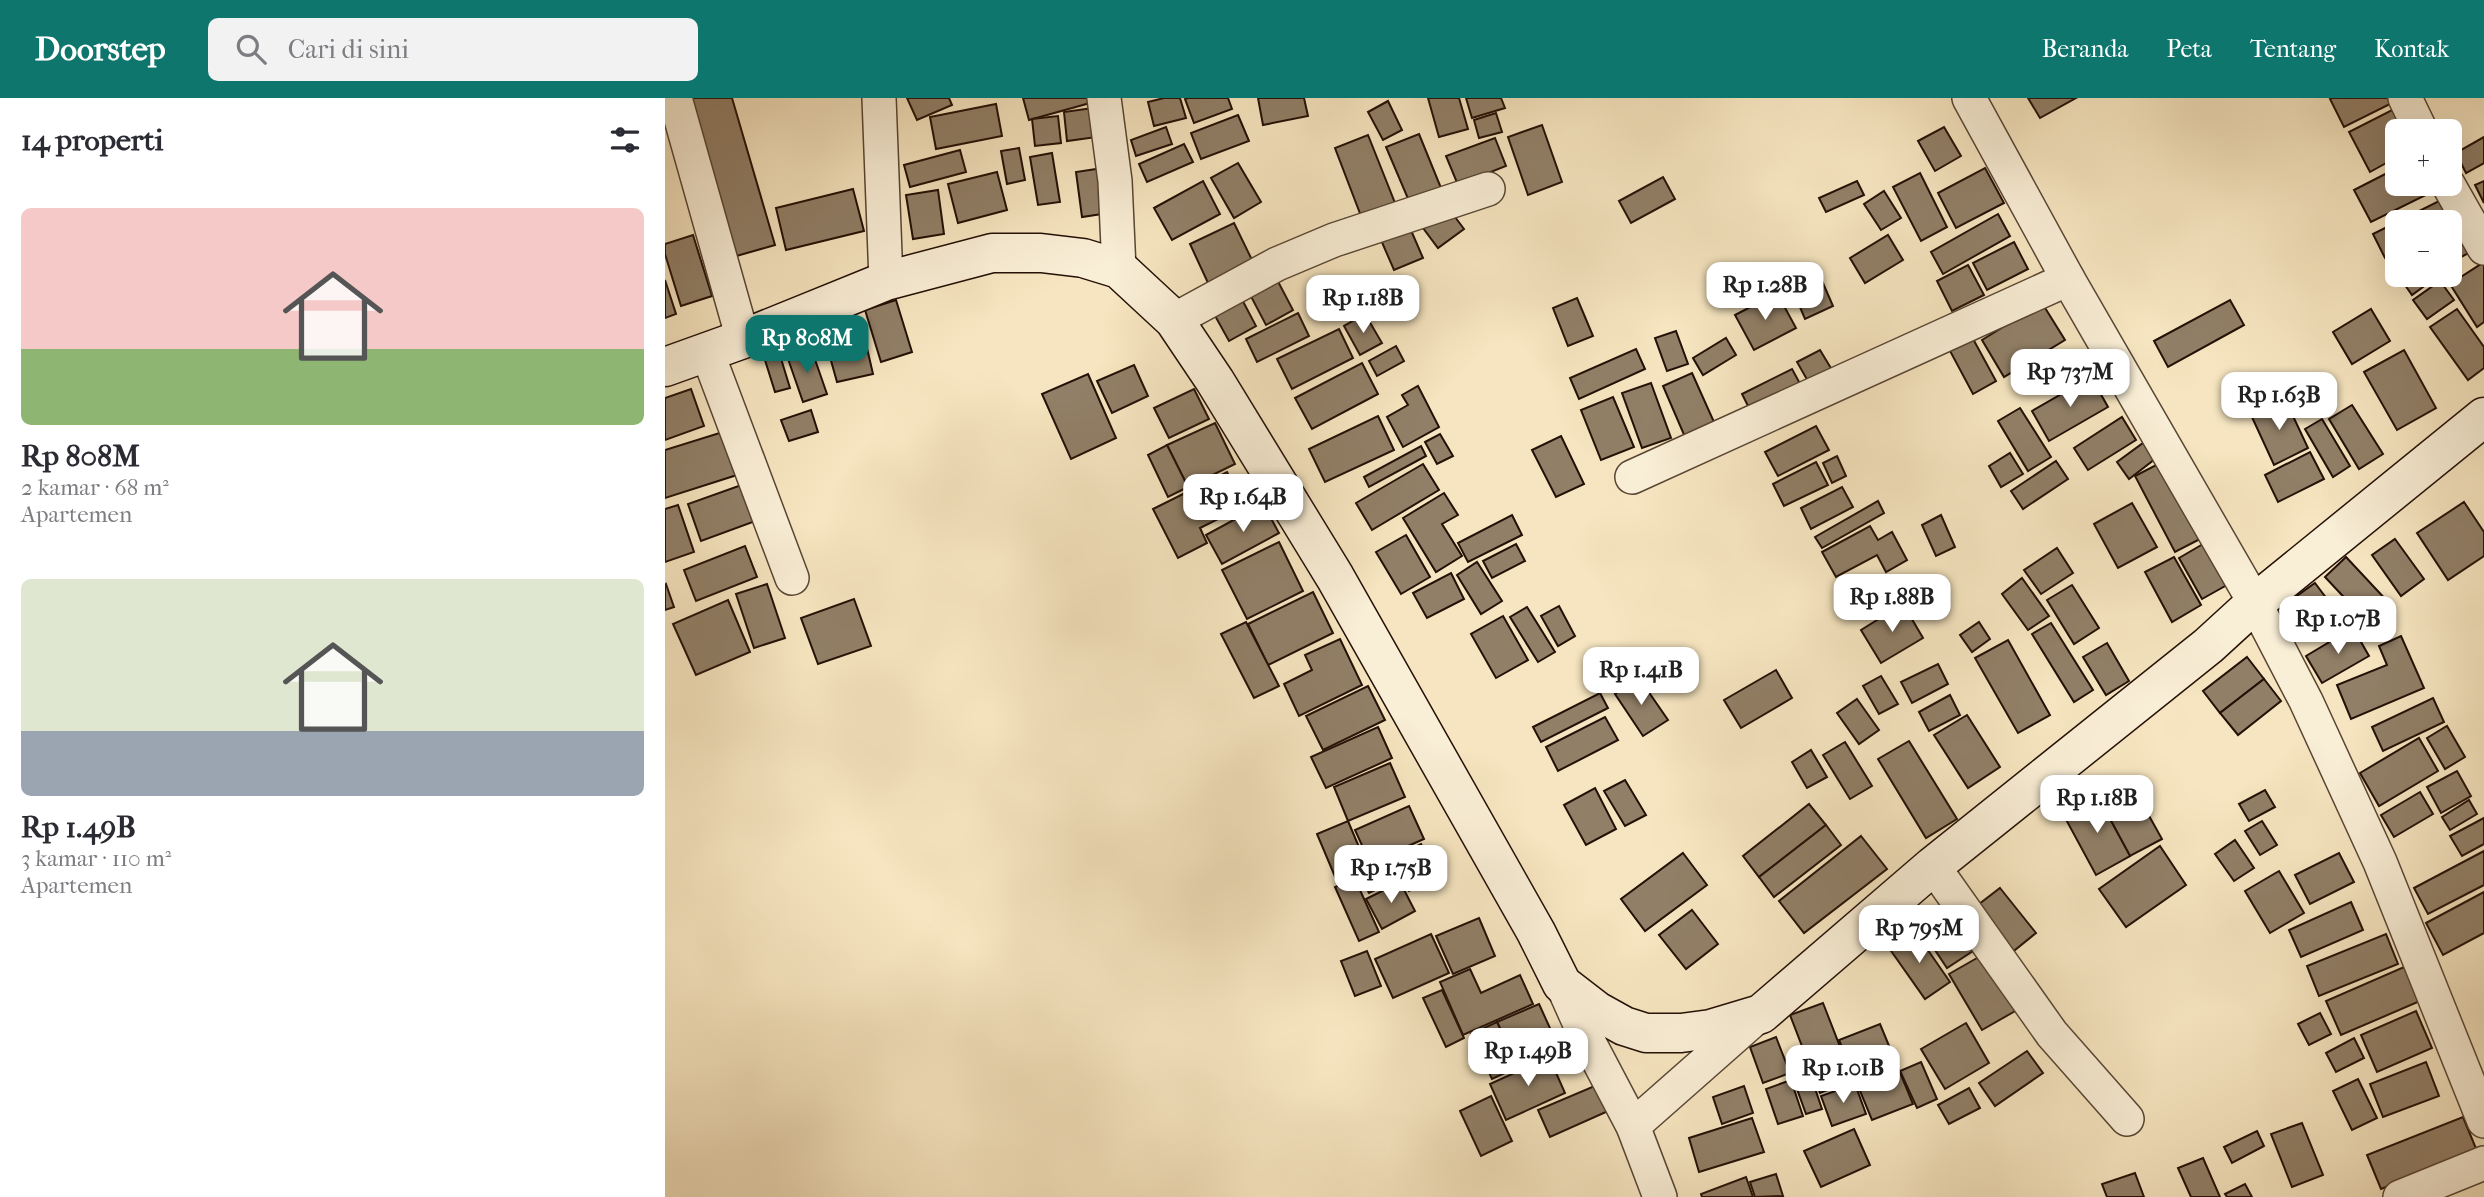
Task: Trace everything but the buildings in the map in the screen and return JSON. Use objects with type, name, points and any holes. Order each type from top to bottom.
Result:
[{"type":"main road","points":[[665,367],[887,281],[992,253],[1041,253],[1083,258],[1118,269],[1174,320],[1215,381],[1335,577],[1536,932],[1562,984],[1604,1015],[1624,1026],[1646,1033],[1681,1033],[1711,1029],[1761,1014],[1933,866],[2208,646],[2255,603],[2484,417]]},
{"type":"street","points":[[675,98],[743,339]]},
{"type":"street","points":[[879,98],[887,281]]},
{"type":"street","points":[[1104,98],[1115,181],[1118,269]]},
{"type":"street","points":[[1969,98],[2068,279],[2255,603],[2306,701],[2380,862],[2484,1122]]},
{"type":"street","points":[[2405,98],[2415,119]]},
{"type":"street","points":[[1174,320],[1277,264],[1334,240],[1488,189]]},
{"type":"street","points":[[2455,196],[2484,248]]},
{"type":"street","points":[[1632,477],[2068,279]]},
{"type":"street","points":[[706,352],[792,578]]},
{"type":"street","points":[[1933,866],[2052,1034],[2127,1119]]},
{"type":"street","points":[[1562,984],[1583,1031],[1633,1126],[1660,1197]]},
{"type":"street","points":[[1633,1126],[1761,1014]]},
{"type":"street","points":[[2400,1197],[2484,1163]]}]
